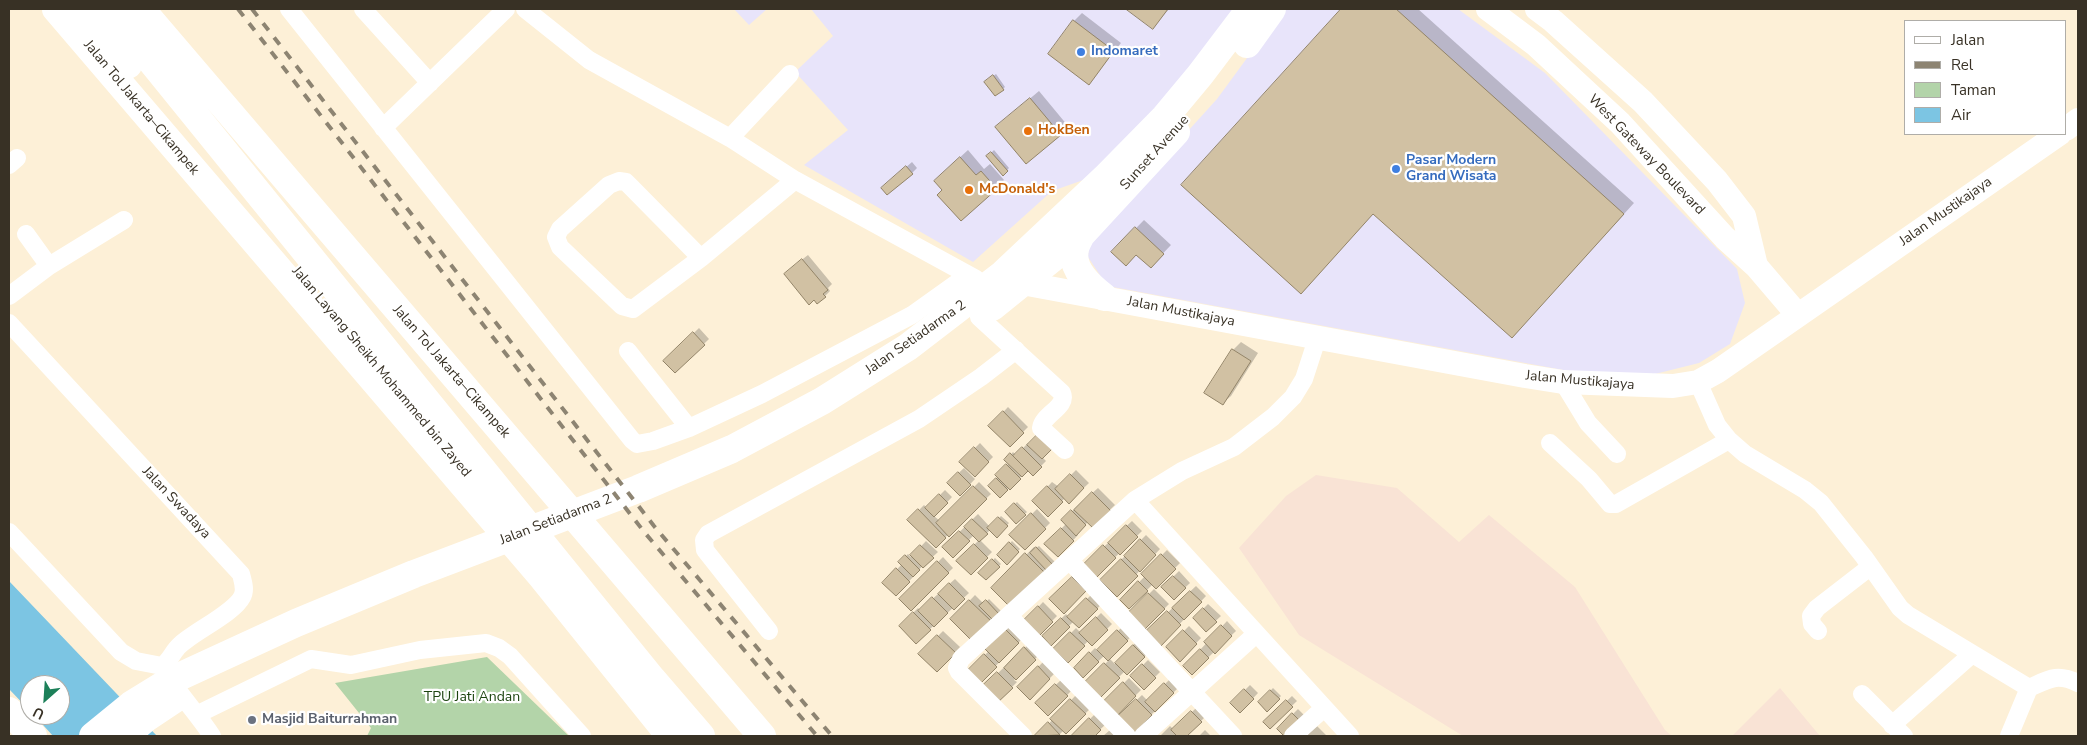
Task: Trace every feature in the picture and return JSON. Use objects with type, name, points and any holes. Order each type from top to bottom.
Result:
[{"type":"main road","points":[[38,9],[186,162]]},
{"type":"main road","name":"Jalan Tol Jakarta–Cikampek","points":[[56,9],[542,577],[670,736]]},
{"type":"main road","name":"Jalan Layang Sheikh Mohammed bin Zayed","points":[[82,9],[554,580],[680,736]]},
{"type":"main road","name":"Jalan Layang Sheikh Mohammed bin Zayed","points":[[109,9],[652,679],[701,736]]},
{"type":"main road","name":"Jalan Tol Jakarta–Cikampek","points":[[141,9],[762,736]]},
{"type":"main road","name":"Sunset Avenue","points":[[998,282],[1165,117],[1200,76],[1250,9]]},
{"type":"main road","name":"Sunset Avenue","points":[[998,282],[1081,235],[1219,82],[1272,9]]},
{"type":"main road","name":"West Gateway Boulevard","points":[[1488,9],[1536,45],[1620,123],[1724,238],[1756,266],[1797,314]]},
{"type":"main road","points":[[1536,45],[1545,15]]},
{"type":"main road","name":"West Gateway Boulevard","points":[[1545,15],[1643,102],[1717,182],[1744,216],[1756,266]]},
{"type":"main road","points":[[2067,128],[2078,120]]},
{"type":"main road","name":"Jalan Mustikajaya","points":[[998,282],[1104,297],[1317,338],[1563,382],[1673,386],[1698,382],[1718,371],[1797,314],[2058,135]]},
{"type":"main road","points":[[1081,235],[1074,251],[1078,270],[1089,286],[1104,297]]},
{"type":"main road","name":"Jalan Setiadarma 2","points":[[93,736],[296,623],[417,581],[759,451],[863,394],[979,316],[998,282]]},
{"type":"main road","name":"Jalan Setiadarma 2","points":[[639,496],[822,401],[908,347],[998,282]]},
{"type":"main road","points":[[9,710],[33,736]]},
{"type":"main road","name":"Jalan Setiadarma 2","points":[[125,736],[138,711]]},
{"type":"street","points":[[289,9],[637,444],[644,444],[689,428],[762,394],[903,320],[998,282]]},
{"type":"street","points":[[363,9],[430,83]]},
{"type":"street","points":[[384,128],[506,9]]},
{"type":"street","points":[[525,9],[589,60],[730,138],[795,180],[998,282]]},
{"type":"street","points":[[730,138],[790,74]]},
{"type":"street","points":[[701,258],[626,182],[619,181],[609,185],[560,229],[556,237],[560,248],[612,298],[629,309],[636,307],[701,258],[795,180]]},
{"type":"street","points":[[9,296],[49,266],[124,220]]},
{"type":"street","points":[[26,234],[49,266]]},
{"type":"street","points":[[979,316],[1062,393],[1064,397],[1062,402],[1043,420],[1041,428],[1065,450]]},
{"type":"street","name":"Jalan Swadaya","points":[[9,323],[241,574],[244,591],[242,598],[232,610],[219,617],[179,646],[169,662],[178,689]]},
{"type":"street","points":[[1023,736],[959,672],[957,668],[961,659],[1135,500],[1182,471],[1234,447],[1273,417],[1293,397],[1304,379],[1317,338]]},
{"type":"street","points":[[769,631],[705,550],[704,540],[708,534],[919,419],[981,377],[1016,350]]},
{"type":"street","points":[[628,351],[689,428]]},
{"type":"street","points":[[1563,382],[1588,423],[1617,454]]},
{"type":"street","points":[[1698,382],[1717,425],[1729,440],[1745,454],[1806,490],[1821,503],[1864,557],[1900,608],[1971,655],[2029,688]]},
{"type":"street","points":[[1550,443],[1590,479],[1606,501],[1610,504],[1616,504],[1729,440]]},
{"type":"street","points":[[1135,500],[1350,736]]},
{"type":"street","points":[[9,532],[121,652],[178,689],[212,736]]},
{"type":"street","points":[[1070,561],[1233,736]]},
{"type":"street","points":[[1818,631],[1812,624],[1811,616],[1817,608],[1870,567]]},
{"type":"street","points":[[1008,616],[1127,736]]},
{"type":"street","points":[[1143,736],[1256,634]]},
{"type":"street","points":[[178,689],[311,659],[351,665],[420,650],[486,642],[510,656],[582,736]]},
{"type":"street","points":[[1862,694],[1898,731],[1971,655]]},
{"type":"street","points":[[2011,735],[2029,688],[2055,677],[2078,683]]},
{"type":"street","points":[[1293,736],[1324,708]]},
{"type":"shaded area","points":[[734,9],[767,9],[749,25]]},
{"type":"shaded area","points":[[811,9],[1239,9],[1217,40],[1092,177],[1052,191],[973,262],[804,165],[848,130],[795,72],[833,36]]},
{"type":"shaded area","name":"Pasar Modern Grand Wisata","points":[[1283,9],[1458,9],[1545,73],[1737,269],[1745,303],[1730,344],[1699,363],[1655,374],[1574,372],[1107,286],[1088,257],[1089,240],[1217,99]]},
{"type":"shaded area","points":[[1316,475],[1397,488],[1459,542],[1489,515],[1575,587],[1665,730],[1672,736],[1463,736],[1299,635],[1239,548],[1286,496]]},
{"type":"shaded area","points":[[1780,688],[1820,736],[1732,736]]},
{"type":"green space","name":"TPU Jati Andan","points":[[487,657],[569,736],[367,736],[371,728],[335,683]]},
{"type":"water","points":[[9,581],[157,736],[53,736],[43,725],[70,725],[70,675],[20,675],[20,701],[9,689]]},
{"type":"building","points":[[1126,9],[1168,9],[1153,29]]},
{"type":"building","points":[[1341,9],[1396,9],[1624,214],[1512,338],[1373,214],[1301,294],[1181,185]]},
{"type":"building","name":"Indomaret","points":[[1073,20],[1114,51],[1089,85],[1048,54]]},
{"type":"building","points":[[993,75],[1004,90],[995,96],[984,82]]},
{"type":"building","name":"HokBen","points":[[1030,98],[1061,135],[1026,164],[995,127]]},
{"type":"building","points":[[991,152],[1008,171],[1003,176],[986,156]]},
{"type":"building","name":"McDonald's","points":[[960,157],[976,175],[981,171],[997,189],[961,221],[937,195],[942,190],[934,181]]},
{"type":"building","points":[[906,166],[913,174],[887,195],[881,188]]},
{"type":"building","points":[[1135,227],[1164,254],[1151,268],[1136,255],[1126,266],[1111,252]]},
{"type":"building","points":[[802,259],[828,290],[823,294],[826,297],[817,304],[814,300],[809,305],[784,274]]},
{"type":"building","points":[[693,332],[705,345],[675,373],[663,361]]},
{"type":"building","points":[[1232,349],[1251,361],[1223,405],[1204,393]]},
{"type":"building","points":[[1003,411],[1024,433],[1010,447],[988,426]]},
{"type":"building","points":[[1039,433],[1054,447],[1042,459],[1027,445]]},
{"type":"building","points":[[974,447],[989,462],[975,477],[959,462]]},
{"type":"building","points":[[1022,447],[1042,467],[1033,476],[1013,456]]},
{"type":"building","points":[[1010,453],[1028,471],[1022,477],[1004,460]]},
{"type":"building","points":[[1006,464],[1021,479],[1010,490],[995,475]]},
{"type":"building","points":[[958,472],[971,485],[960,496],[947,483]]},
{"type":"building","points":[[1070,474],[1084,488],[1069,504],[1055,489]]},
{"type":"building","points":[[996,478],[1008,490],[1000,498],[988,486]]},
{"type":"building","points":[[973,486],[987,499],[949,537],[936,523]]},
{"type":"building","points":[[1047,486],[1063,502],[1048,517],[1032,501]]},
{"type":"building","points":[[1092,492],[1111,511],[1093,528],[1074,510]]},
{"type":"building","points":[[939,494],[948,503],[934,517],[925,508]]},
{"type":"building","points":[[1014,503],[1026,515],[1016,524],[1005,512]]},
{"type":"building","points":[[918,509],[946,538],[936,548],[907,520]]},
{"type":"building","points":[[1071,510],[1086,525],[1076,536],[1061,520]]},
{"type":"building","points":[[1031,513],[1046,529],[1025,550],[1009,535]]},
{"type":"building","points":[[998,517],[1008,526],[997,538],[987,528]]},
{"type":"building","points":[[972,519],[988,534],[979,542],[964,527]]},
{"type":"building","points":[[1126,525],[1138,537],[1120,555],[1108,543]]},
{"type":"building","points":[[1061,528],[1074,541],[1058,557],[1044,544]]},
{"type":"building","points":[[959,531],[970,541],[953,558],[942,547]]},
{"type":"building","points":[[1140,539],[1156,555],[1140,572],[1124,556]]},
{"type":"building","points":[[1009,542],[1019,552],[1007,565],[997,555]]},
{"type":"building","points":[[974,544],[988,558],[971,575],[956,561]]},
{"type":"building","points":[[920,545],[934,558],[923,568],[910,555]]},
{"type":"building","points":[[1103,545],[1116,558],[1095,579],[1082,566]]},
{"type":"building","points":[[1036,547],[1053,565],[1047,571],[1030,553]]},
{"type":"building","points":[[1025,553],[1046,574],[1011,608],[991,588]]},
{"type":"building","points":[[1161,554],[1176,569],[1156,589],[1141,574]]},
{"type":"building","points":[[905,555],[920,570],[913,577],[898,562]]},
{"type":"building","points":[[992,559],[1000,567],[986,580],[978,573]]},
{"type":"building","points":[[1121,559],[1138,576],[1117,597],[1100,580]]},
{"type":"building","points":[[937,561],[949,573],[911,611],[899,599]]},
{"type":"building","points":[[896,568],[910,582],[896,596],[882,583]]},
{"type":"building","points":[[1173,576],[1186,588],[1174,600],[1161,587]]},
{"type":"building","points":[[1072,577],[1086,591],[1064,614],[1049,599]]},
{"type":"building","points":[[1138,581],[1148,591],[1129,609],[1120,600]]},
{"type":"building","points":[[949,583],[965,599],[954,610],[938,594]]},
{"type":"building","points":[[1190,591],[1202,602],[1184,620],[1172,608]]},
{"type":"building","points":[[1148,593],[1165,609],[1144,630],[1127,614]]},
{"type":"building","points":[[932,597],[948,613],[934,627],[918,611]]},
{"type":"building","points":[[1086,598],[1098,609],[1079,628],[1067,617]]},
{"type":"building","points":[[969,600],[991,621],[971,640],[950,619]]},
{"type":"building","points":[[986,600],[999,614],[993,620],[979,606]]},
{"type":"building","points":[[1038,606],[1053,622],[1039,636],[1023,621]]},
{"type":"building","points":[[1203,608],[1217,622],[1206,632],[1193,618]]},
{"type":"building","points":[[1167,611],[1181,625],[1160,647],[1145,632]]},
{"type":"building","points":[[913,612],[931,630],[916,644],[899,626]]},
{"type":"building","points":[[1096,617],[1108,630],[1092,646],[1079,633]]},
{"type":"building","points":[[1061,618],[1070,627],[1051,646],[1042,636]]},
{"type":"building","points":[[1221,625],[1232,636],[1215,654],[1204,642]]},
{"type":"building","points":[[1005,629],[1019,643],[999,663],[985,649]]},
{"type":"building","points":[[1117,630],[1128,641],[1108,661],[1097,650]]},
{"type":"building","points":[[1183,630],[1197,644],[1180,662],[1166,647]]},
{"type":"building","points":[[1070,632],[1085,646],[1068,663],[1053,649]]},
{"type":"building","points":[[937,635],[956,653],[937,672],[918,654]]},
{"type":"building","points":[[1133,645],[1145,657],[1127,675],[1115,663]]},
{"type":"building","points":[[1024,647],[1036,660],[1016,680],[1004,668]]},
{"type":"building","points":[[1200,649],[1209,658],[1192,675],[1183,666]]},
{"type":"building","points":[[1089,652],[1099,662],[1083,678],[1074,668]]},
{"type":"building","points":[[984,654],[997,667],[979,685],[966,672]]},
{"type":"building","points":[[1104,663],[1120,678],[1100,698],[1085,682]]},
{"type":"building","points":[[1142,664],[1156,678],[1144,690],[1130,676]]},
{"type":"building","points":[[1038,666],[1050,679],[1030,700],[1017,687]]},
{"type":"building","points":[[997,672],[1013,688],[996,704],[980,688]]},
{"type":"building","points":[[1123,682],[1136,696],[1116,717],[1102,703]]},
{"type":"building","points":[[1164,683],[1174,693],[1155,712],[1145,702]]},
{"type":"building","points":[[1055,684],[1068,696],[1048,716],[1035,703]]},
{"type":"building","points":[[1244,689],[1254,699],[1240,713],[1230,703]]},
{"type":"building","points":[[1270,690],[1280,699],[1267,712],[1258,702]]},
{"type":"building","points":[[1070,699],[1086,714],[1066,734],[1050,719]]},
{"type":"building","points":[[1136,699],[1152,715],[1134,734],[1117,717]]},
{"type":"building","points":[[1286,700],[1293,707],[1270,729],[1263,722]]},
{"type":"building","points":[[1191,711],[1202,722],[1187,736],[1177,736],[1171,730]]},
{"type":"building","points":[[1292,713],[1303,724],[1291,736],[1284,736],[1277,729]]},
{"type":"building","points":[[1089,718],[1101,730],[1095,736],[1071,736]]},
{"type":"building","points":[[1048,722],[1060,735],[1034,736]]},
{"type":"railway","points":[[238,9],[645,533],[817,736]]},
{"type":"railway","points":[[252,9],[654,526],[832,736]]},
{"type":"place","name":"Indomaret","points":[[1081,52]]},
{"type":"place","name":"HokBen","points":[[1028,131]]},
{"type":"place","name":"Pasar Modern Grand Wisata","points":[[1396,169]]},
{"type":"place","name":"McDonald's","points":[[969,190]]},
{"type":"place","name":"Masjid Baiturrahman","points":[[252,720]]}]
